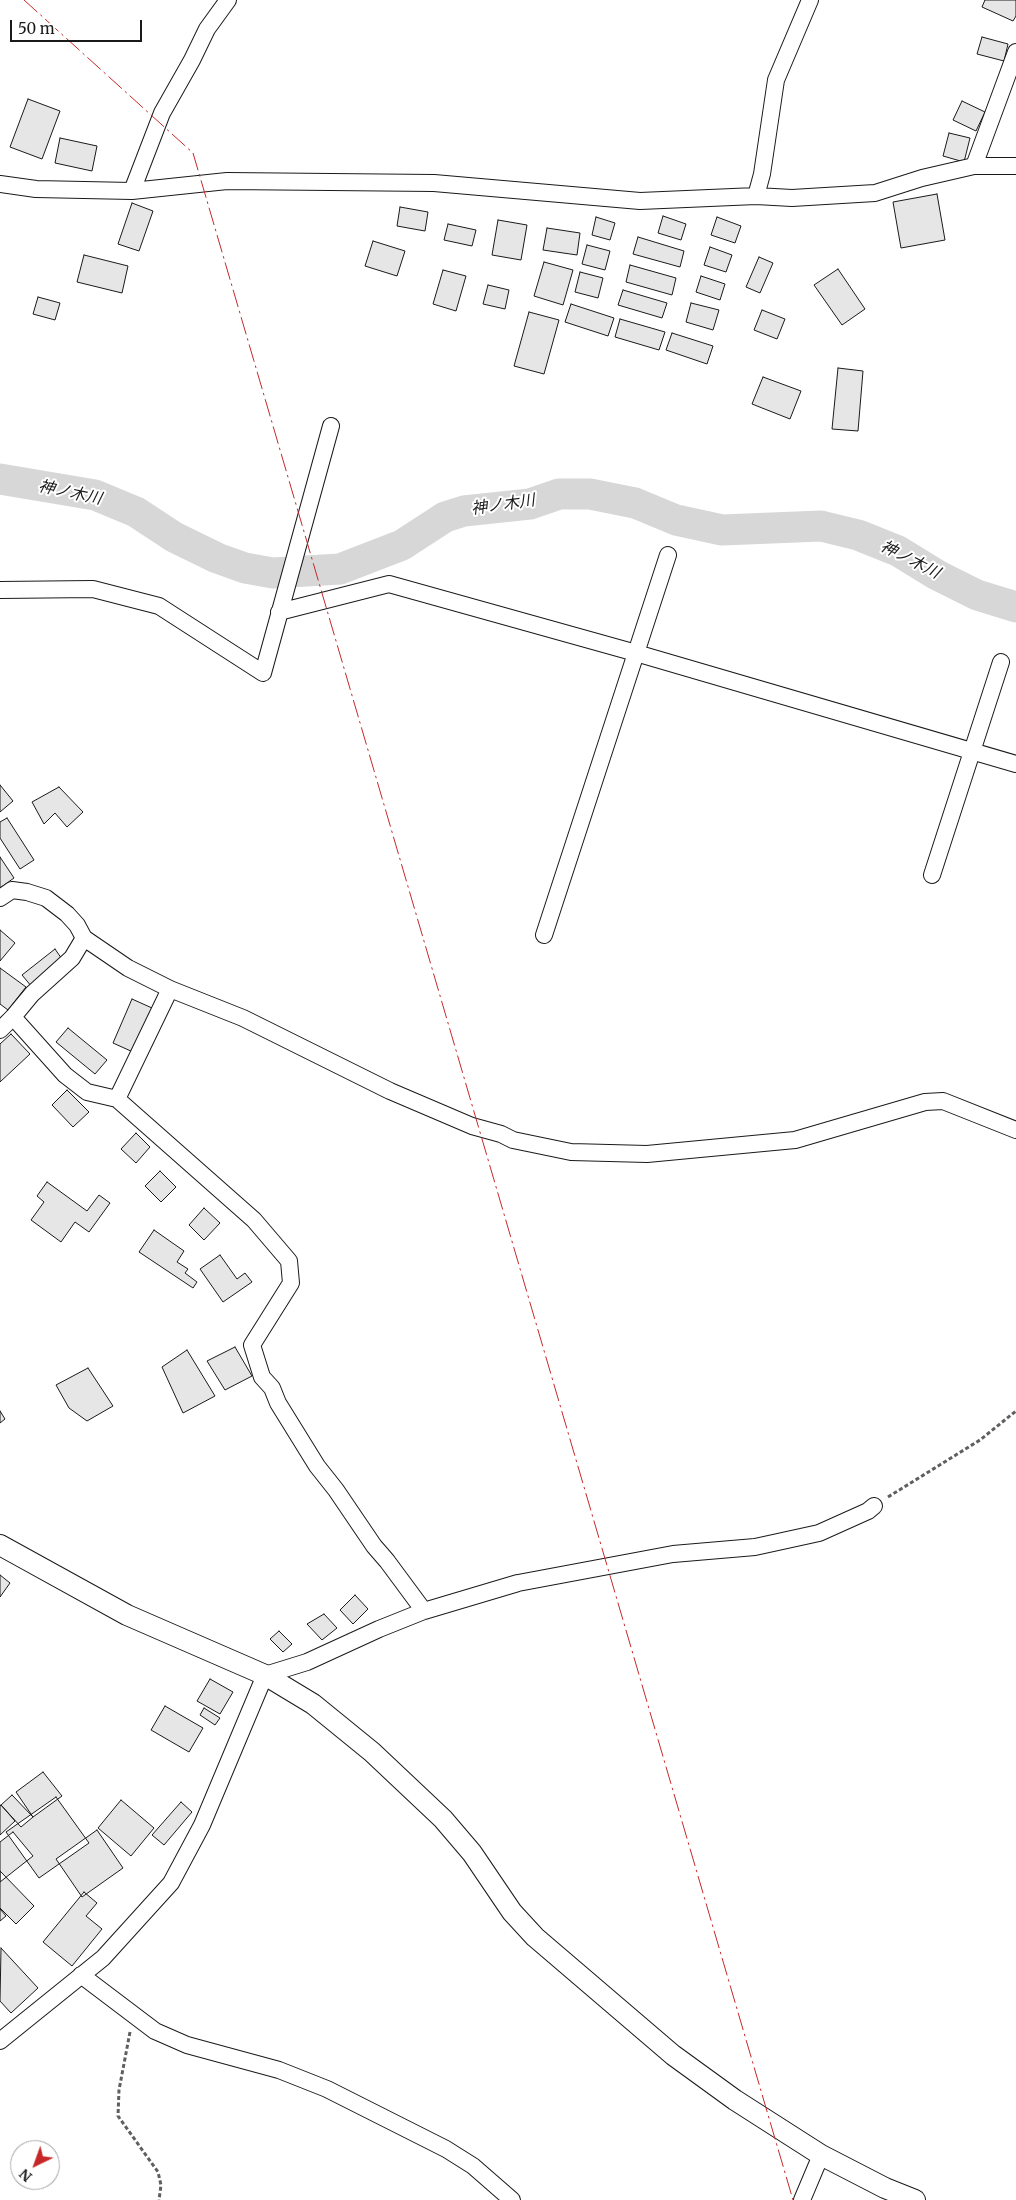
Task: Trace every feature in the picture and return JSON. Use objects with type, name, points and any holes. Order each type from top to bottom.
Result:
[{"type":"street","points":[[132,191],[162,113],[207,29],[228,0]]},
{"type":"street","points":[[756,196],[762,174],[776,80],[810,0]]},
{"type":"street","points":[[974,166],[1016,52]]},
{"type":"street","points":[[0,184],[36,189],[132,191],[227,181],[434,182],[640,202],[756,196],[792,198],[875,193],[922,178],[974,166],[1016,166]]},
{"type":"street","points":[[0,590],[93,589],[158,606],[263,672],[331,426]]},
{"type":"street","points":[[544,935],[668,555]]},
{"type":"street","points":[[279,612],[389,584],[636,653],[1016,764]]},
{"type":"street","points":[[932,875],[1001,662]]},
{"type":"street","points":[[0,898],[12,890],[46,898],[67,914],[77,925],[84,938],[128,968],[170,989],[243,1018],[390,1092],[472,1126],[501,1134],[513,1140],[571,1152],[647,1154],[795,1140],[925,1102],[943,1101],[1016,1130]]},
{"type":"street","points":[[0,1030],[32,994],[72,958],[84,938]]},
{"type":"street","points":[[118,1099],[170,989]]},
{"type":"street","points":[[13,1017],[65,1075],[86,1092],[118,1099],[254,1220],[288,1261],[291,1283],[252,1346],[262,1377],[272,1388],[317,1466],[336,1490],[374,1546],[424,1611]]},
{"type":"street","points":[[265,1675],[307,1662],[424,1611],[518,1583],[674,1554],[755,1547],[819,1533],[868,1511],[874,1506]]},
{"type":"street","points":[[0,1546],[127,1615],[265,1675],[313,1704],[372,1752],[443,1820],[472,1853],[512,1912],[536,1938],[673,2055],[735,2100],[821,2155],[885,2188],[915,2200]]},
{"type":"street","points":[[0,2041],[103,1958],[170,1883],[202,1825],[265,1675]]},
{"type":"street","points":[[82,1975],[155,2031],[187,2045],[280,2070],[327,2089],[446,2149],[473,2166],[512,2200]]},
{"type":"street","points":[[802,2200],[821,2155]]},
{"type":"path","points":[[874,1506],[980,1440],[1016,1411]]},
{"type":"path","points":[[133,2016],[119,2090],[118,2116],[158,2172],[161,2185],[159,2200]]},
{"type":"building","points":[[985,0],[1016,0],[1016,16],[1013,21],[982,7]]},
{"type":"building","points":[[982,37],[1008,44],[1004,61],[977,54]]},
{"type":"building","points":[[28,99],[60,111],[42,159],[10,147]]},
{"type":"building","points":[[962,101],[985,112],[976,131],[953,120]]},
{"type":"building","points":[[949,133],[970,138],[964,162],[943,156]]},
{"type":"building","points":[[60,138],[97,146],[92,171],[55,163]]},
{"type":"building","points":[[937,194],[945,240],[901,248],[893,202]]},
{"type":"building","points":[[132,203],[153,211],[139,251],[118,244]]},
{"type":"building","points":[[400,207],[428,212],[425,231],[397,226]]},
{"type":"building","points":[[663,216],[686,224],[681,240],[658,233]]},
{"type":"building","points":[[596,217],[615,223],[610,240],[592,235]]},
{"type":"building","points":[[717,217],[741,226],[735,243],[711,235]]},
{"type":"building","points":[[498,220],[527,225],[521,260],[492,255]]},
{"type":"building","points":[[448,224],[476,230],[472,246],[444,240]]},
{"type":"building","points":[[547,228],[580,233],[577,255],[543,250]]},
{"type":"building","points":[[638,237],[684,251],[680,267],[633,254]]},
{"type":"building","points":[[373,241],[405,251],[397,276],[365,266]]},
{"type":"building","points":[[587,245],[610,251],[605,270],[582,264]]},
{"type":"building","points":[[710,247],[732,255],[726,272],[704,265]]},
{"type":"building","points":[[84,255],[128,266],[122,293],[77,282]]},
{"type":"building","points":[[759,257],[773,263],[760,293],[746,287]]},
{"type":"building","points":[[544,262],[573,270],[563,305],[534,296]]},
{"type":"building","points":[[630,265],[676,278],[672,295],[626,282]]},
{"type":"building","points":[[838,269],[865,309],[842,325],[814,285]]},
{"type":"building","points":[[443,270],[466,276],[456,311],[433,304]]},
{"type":"building","points":[[580,272],[603,278],[598,298],[575,292]]},
{"type":"building","points":[[701,276],[725,284],[720,300],[696,292]]},
{"type":"building","points":[[488,285],[509,290],[505,309],[483,304]]},
{"type":"building","points":[[623,290],[667,303],[662,318],[618,305]]},
{"type":"building","points":[[38,297],[60,303],[55,320],[33,314]]},
{"type":"building","points":[[691,303],[719,310],[713,330],[686,322]]},
{"type":"building","points":[[571,304],[614,318],[608,336],[565,322]]},
{"type":"building","points":[[762,310],[785,319],[777,339],[754,330]]},
{"type":"building","points":[[529,312],[559,320],[544,374],[514,366]]},
{"type":"building","points":[[620,319],[665,332],[659,350],[615,337]]},
{"type":"building","points":[[672,333],[713,346],[707,364],[666,350]]},
{"type":"building","points":[[838,368],[863,371],[858,431],[832,429]]},
{"type":"building","points":[[763,377],[801,391],[790,419],[752,404]]},
{"type":"building","points":[[0,785],[13,801],[0,812]]},
{"type":"building","points":[[59,787],[83,812],[67,827],[55,813],[44,824],[32,802]]},
{"type":"building","points":[[7,818],[34,860],[20,869],[0,838],[0,822]]},
{"type":"building","points":[[0,857],[14,878],[0,888]]},
{"type":"building","points":[[0,930],[15,943],[0,961]]},
{"type":"building","points":[[55,949],[64,962],[32,987],[22,975]]},
{"type":"building","points":[[0,968],[26,987],[8,1010],[0,1004]]},
{"type":"building","points":[[132,999],[152,1008],[133,1052],[113,1043]]},
{"type":"building","points":[[68,1028],[107,1060],[95,1074],[56,1042]]},
{"type":"building","points":[[11,1034],[30,1054],[0,1082],[0,1044]]},
{"type":"building","points":[[67,1090],[89,1112],[73,1127],[52,1105]]},
{"type":"building","points":[[136,1133],[150,1147],[136,1163],[121,1149]]},
{"type":"building","points":[[160,1171],[176,1187],[161,1202],[145,1186]]},
{"type":"building","points":[[47,1182],[87,1211],[99,1195],[110,1203],[89,1232],[75,1222],[61,1242],[31,1220],[44,1202],[37,1196]]},
{"type":"building","points":[[204,1208],[220,1223],[204,1240],[189,1225]]},
{"type":"building","points":[[154,1230],[184,1251],[177,1262],[188,1269],[185,1273],[197,1282],[193,1288],[139,1252]]},
{"type":"building","points":[[220,1255],[237,1279],[245,1273],[252,1282],[223,1302],[200,1269]]},
{"type":"building","points":[[235,1347],[252,1376],[225,1390],[207,1361]]},
{"type":"building","points":[[187,1350],[215,1396],[183,1413],[162,1367]]},
{"type":"building","points":[[88,1368],[113,1406],[87,1421],[69,1408],[56,1385]]},
{"type":"building","points":[[0,1411],[5,1419],[0,1423]]},
{"type":"building","points":[[0,1575],[10,1583],[0,1597]]},
{"type":"building","points":[[355,1595],[368,1609],[353,1624],[340,1610]]},
{"type":"building","points":[[324,1614],[337,1628],[322,1640],[307,1624]]},
{"type":"building","points":[[279,1631],[292,1644],[283,1652],[270,1639]]},
{"type":"building","points":[[210,1679],[233,1692],[220,1714],[197,1701]]},
{"type":"building","points":[[165,1706],[203,1728],[189,1752],[151,1730]]},
{"type":"building","points":[[204,1708],[220,1718],[215,1725],[200,1715]]},
{"type":"building","points":[[43,1772],[62,1796],[33,1817],[16,1792]]},
{"type":"building","points":[[12,1795],[33,1817],[21,1827],[1,1805]]},
{"type":"building","points":[[56,1797],[89,1843],[39,1878],[6,1832]]},
{"type":"building","points":[[121,1800],[154,1828],[131,1856],[98,1828]]},
{"type":"building","points":[[181,1802],[192,1812],[164,1845],[152,1835]]},
{"type":"building","points":[[0,1806],[15,1821],[0,1835]]},
{"type":"building","points":[[97,1830],[123,1868],[82,1897],[56,1859]]},
{"type":"building","points":[[13,1832],[33,1856],[0,1882],[0,1842]]},
{"type":"building","points":[[0,1871],[34,1906],[16,1924],[0,1908]]},
{"type":"building","points":[[84,1892],[97,1903],[86,1916],[102,1929],[72,1966],[43,1942]]},
{"type":"building","points":[[0,1909],[6,1916],[0,1921]]},
{"type":"building","points":[[1,1948],[38,1988],[11,2013],[0,2001]]},
{"type":"waterway","name":"神ノ木川","points":[[0,479],[95,495],[136,512],[174,537],[217,558],[245,568],[273,573],[340,569],[402,545],[445,517],[464,511],[530,504],[559,494],[590,494],[635,503],[676,520],[722,530],[821,526],[858,535],[898,551],[937,575],[977,595],[1016,607]]},
{"type":"power","points":[[24,0],[193,153],[793,2200]]}]
